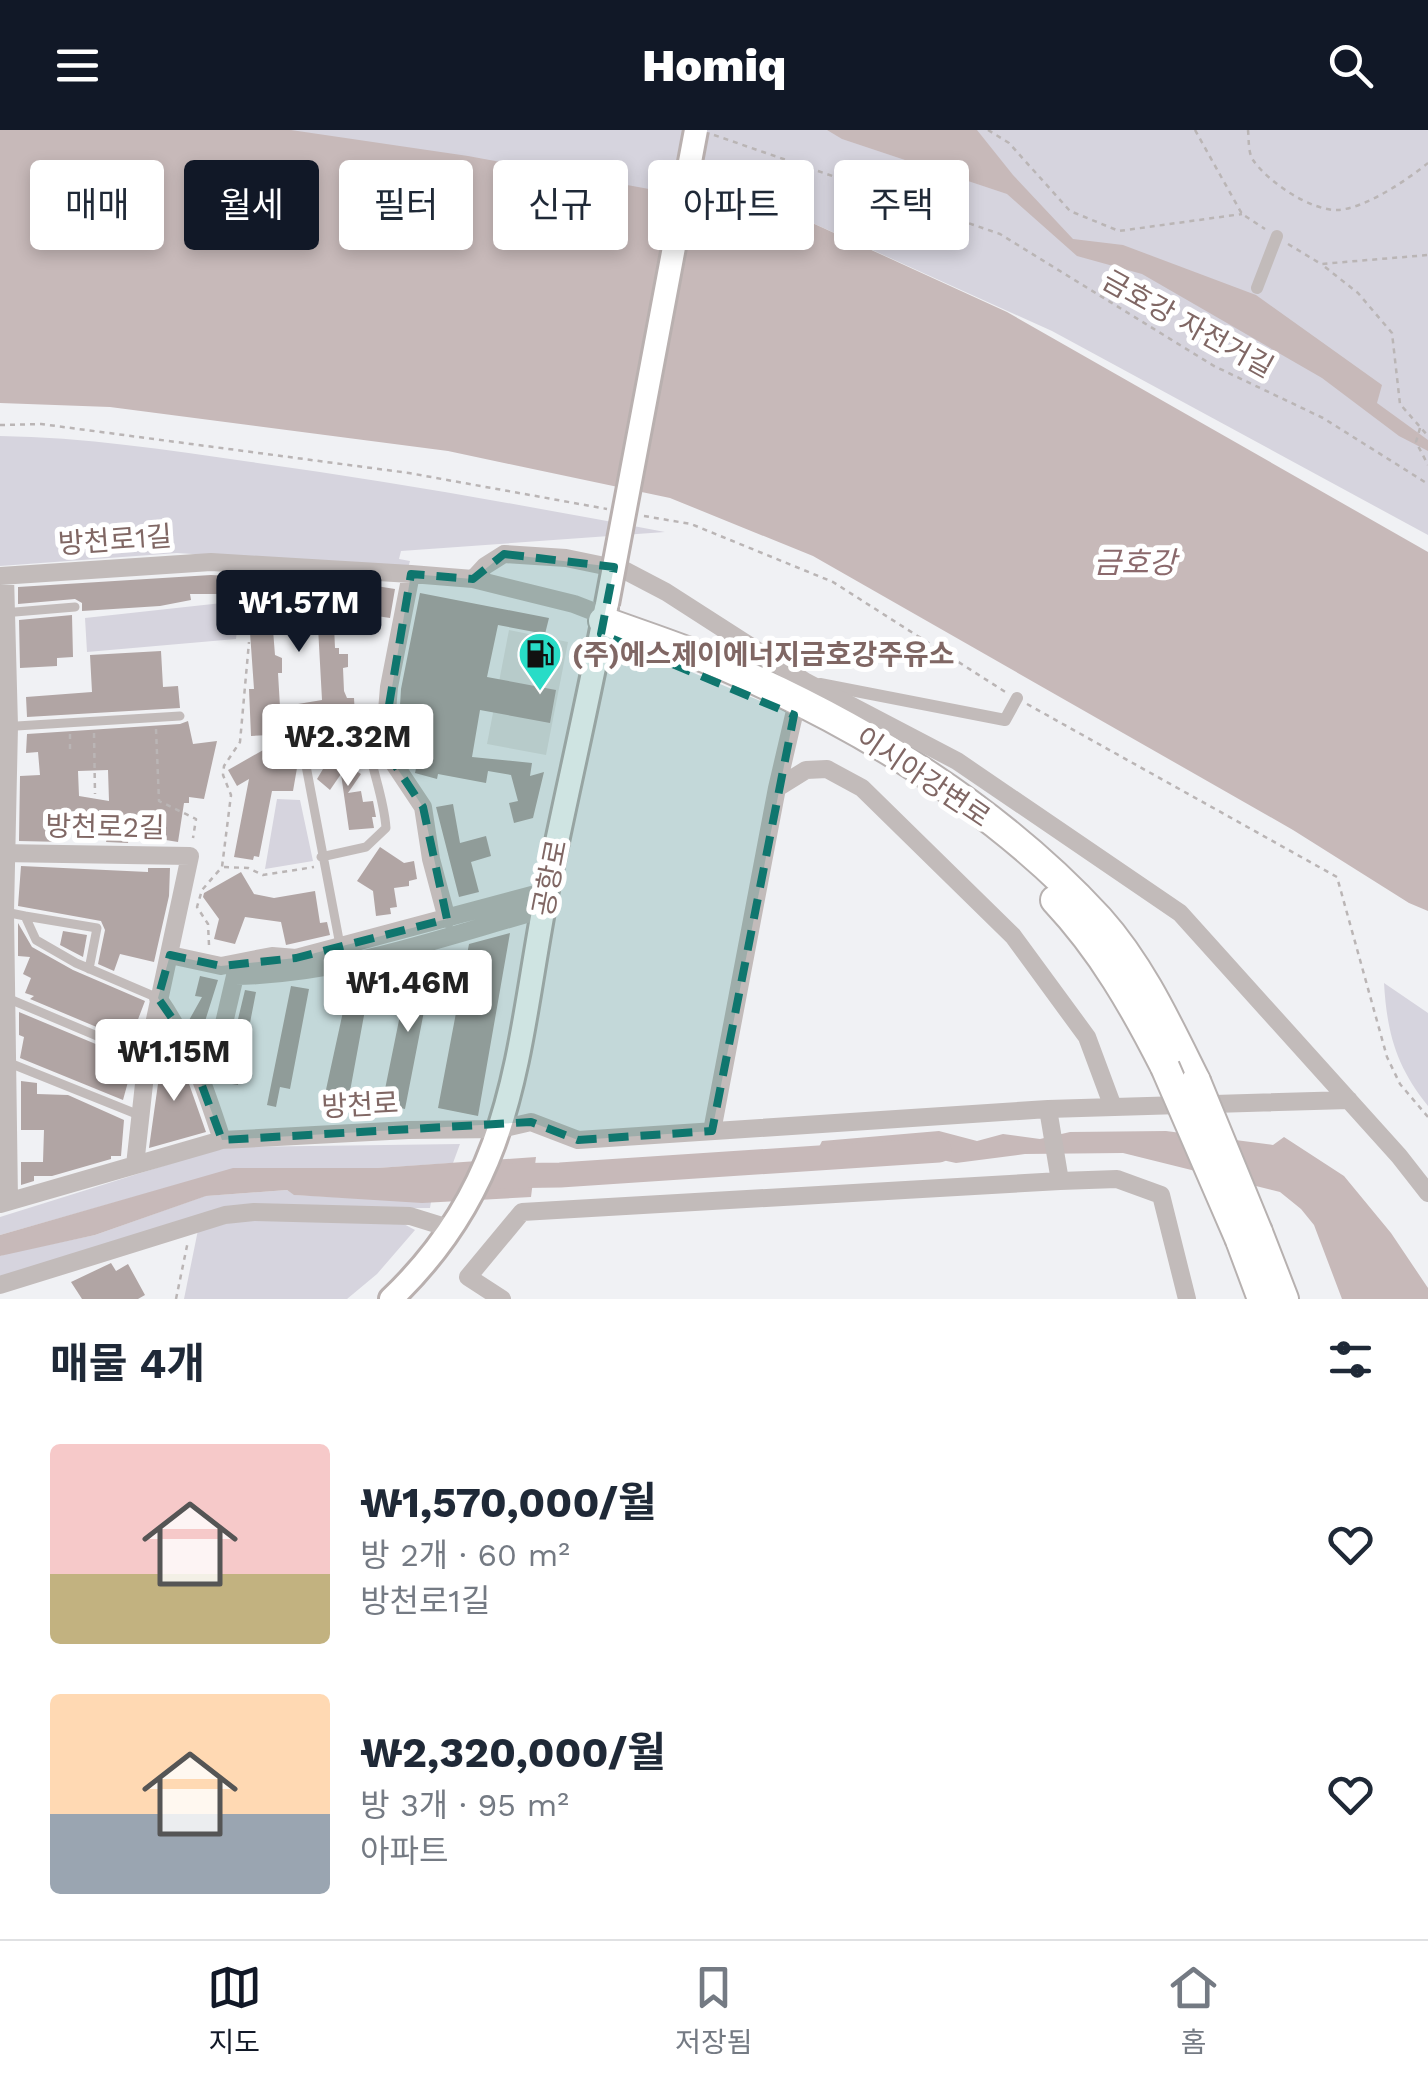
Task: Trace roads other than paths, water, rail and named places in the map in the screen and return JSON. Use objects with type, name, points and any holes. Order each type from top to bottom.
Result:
[{"type":"highway","name":"이시아강변로","points":[[604,619],[864,753],[954,811],[1002,848],[1077,924],[1133,1004],[1249,1236]]},
{"type":"highway","name":"이시아강변로","points":[[604,619],[723,666],[844,724],[964,798],[1039,860],[1100,921],[1152,992],[1196,1081],[1249,1236]]},
{"type":"highway","points":[[1249,1236],[1262,1299]]},
{"type":"highway","points":[[1249,1236],[1284,1299]]},
{"type":"main road","name":"공항로","points":[[391,1299],[416,1275],[452,1229],[480,1179],[513,1086],[697,130]]},
{"type":"street","points":[[1257,288],[1277,236]]},
{"type":"street","points":[[473,579],[504,554],[566,558],[624,570],[666,592],[806,682],[957,761],[1180,914],[1428,1193]]},
{"type":"street","name":"방천로1길","points":[[2,576],[211,562],[411,574],[473,579],[574,604],[604,619]]},
{"type":"street","points":[[411,574],[389,687],[386,724],[395,765],[423,807],[430,859],[447,919]]},
{"type":"street","points":[[2,576],[3,853]]},
{"type":"street","points":[[806,682],[1005,720],[1016,698]]},
{"type":"street","points":[[712,1131],[776,788],[794,715]]},
{"type":"street","points":[[776,788],[806,770],[827,769],[862,788],[1014,936],[1087,1037],[1113,1107]]},
{"type":"street","name":"방천로2길","points":[[5,1202],[3,853],[190,856],[170,955]]},
{"type":"street","points":[[135,1165],[147,1057],[170,955],[222,966],[272,956],[296,958],[447,919],[546,900]]},
{"type":"street","points":[[202,1076],[214,1066],[234,976],[278,976],[339,964],[546,900]]},
{"type":"street","points":[[158,998],[183,1034],[202,1076],[222,1140]]},
{"type":"street","name":"방천로","points":[[5,1202],[222,1140],[500,1129],[531,1122],[578,1140],[1048,1109],[1349,1100]]},
{"type":"street","points":[[1048,1109],[1060,1181]]},
{"type":"street","points":[[502,1299],[468,1277],[522,1212],[1117,1179],[1160,1195],[1187,1299]]},
{"type":"street","points":[[0,1285],[225,1215],[254,1212],[410,1216],[452,1229]]},
{"type":"lane","points":[[3,613],[75,607]]},
{"type":"lane","points":[[296,713],[340,945]]},
{"type":"lane","points":[[4,727],[180,716]]},
{"type":"lane","points":[[322,861],[366,847],[386,828],[384,802],[375,786],[369,748]]},
{"type":"lane","points":[[6,912],[97,928],[90,969]]},
{"type":"lane","points":[[25,916],[36,940],[90,969],[158,998]]},
{"type":"lane","points":[[4,992],[147,1057]]},
{"type":"lane","points":[[3,1061],[139,1115]]},
{"type":"water","name":"금호강","points":[[0,130],[291,130],[493,161],[493,250],[628,250],[628,185],[648,189],[648,250],[814,250],[814,224],[834,233],[834,250],[871,250],[1007,312],[1428,552],[1428,911],[813,556],[670,498],[448,451],[110,407],[0,403]]},
{"type":"water","points":[[827,130],[977,130],[1073,239],[1123,245],[1256,295],[1382,385],[1377,403],[1428,440],[1428,451],[1399,436],[1322,378],[1142,274],[1077,256],[1007,194],[969,181],[969,160],[905,160],[842,139]]},
{"type":"water","points":[[939,1131],[977,1141],[1003,1134],[1040,1139],[1070,1132],[1166,1131],[1273,1145],[1284,1137],[1344,1176],[1391,1233],[1428,1288],[1428,1299],[1342,1299],[1314,1225],[1280,1192],[1123,1153],[1025,1154],[956,1163],[905,1152],[816,1153],[822,1141]]},
{"type":"water","points":[[536,1157],[531,1197],[422,1203],[294,1195],[287,1190],[206,1196],[95,1235],[0,1256],[0,1235],[233,1168],[377,1168]]},
{"type":"waterway","points":[[500,1176],[939,1150]]},
{"type":"place","name":"(주)에스제이에너지금호강주유소","points":[[540,692]]}]
